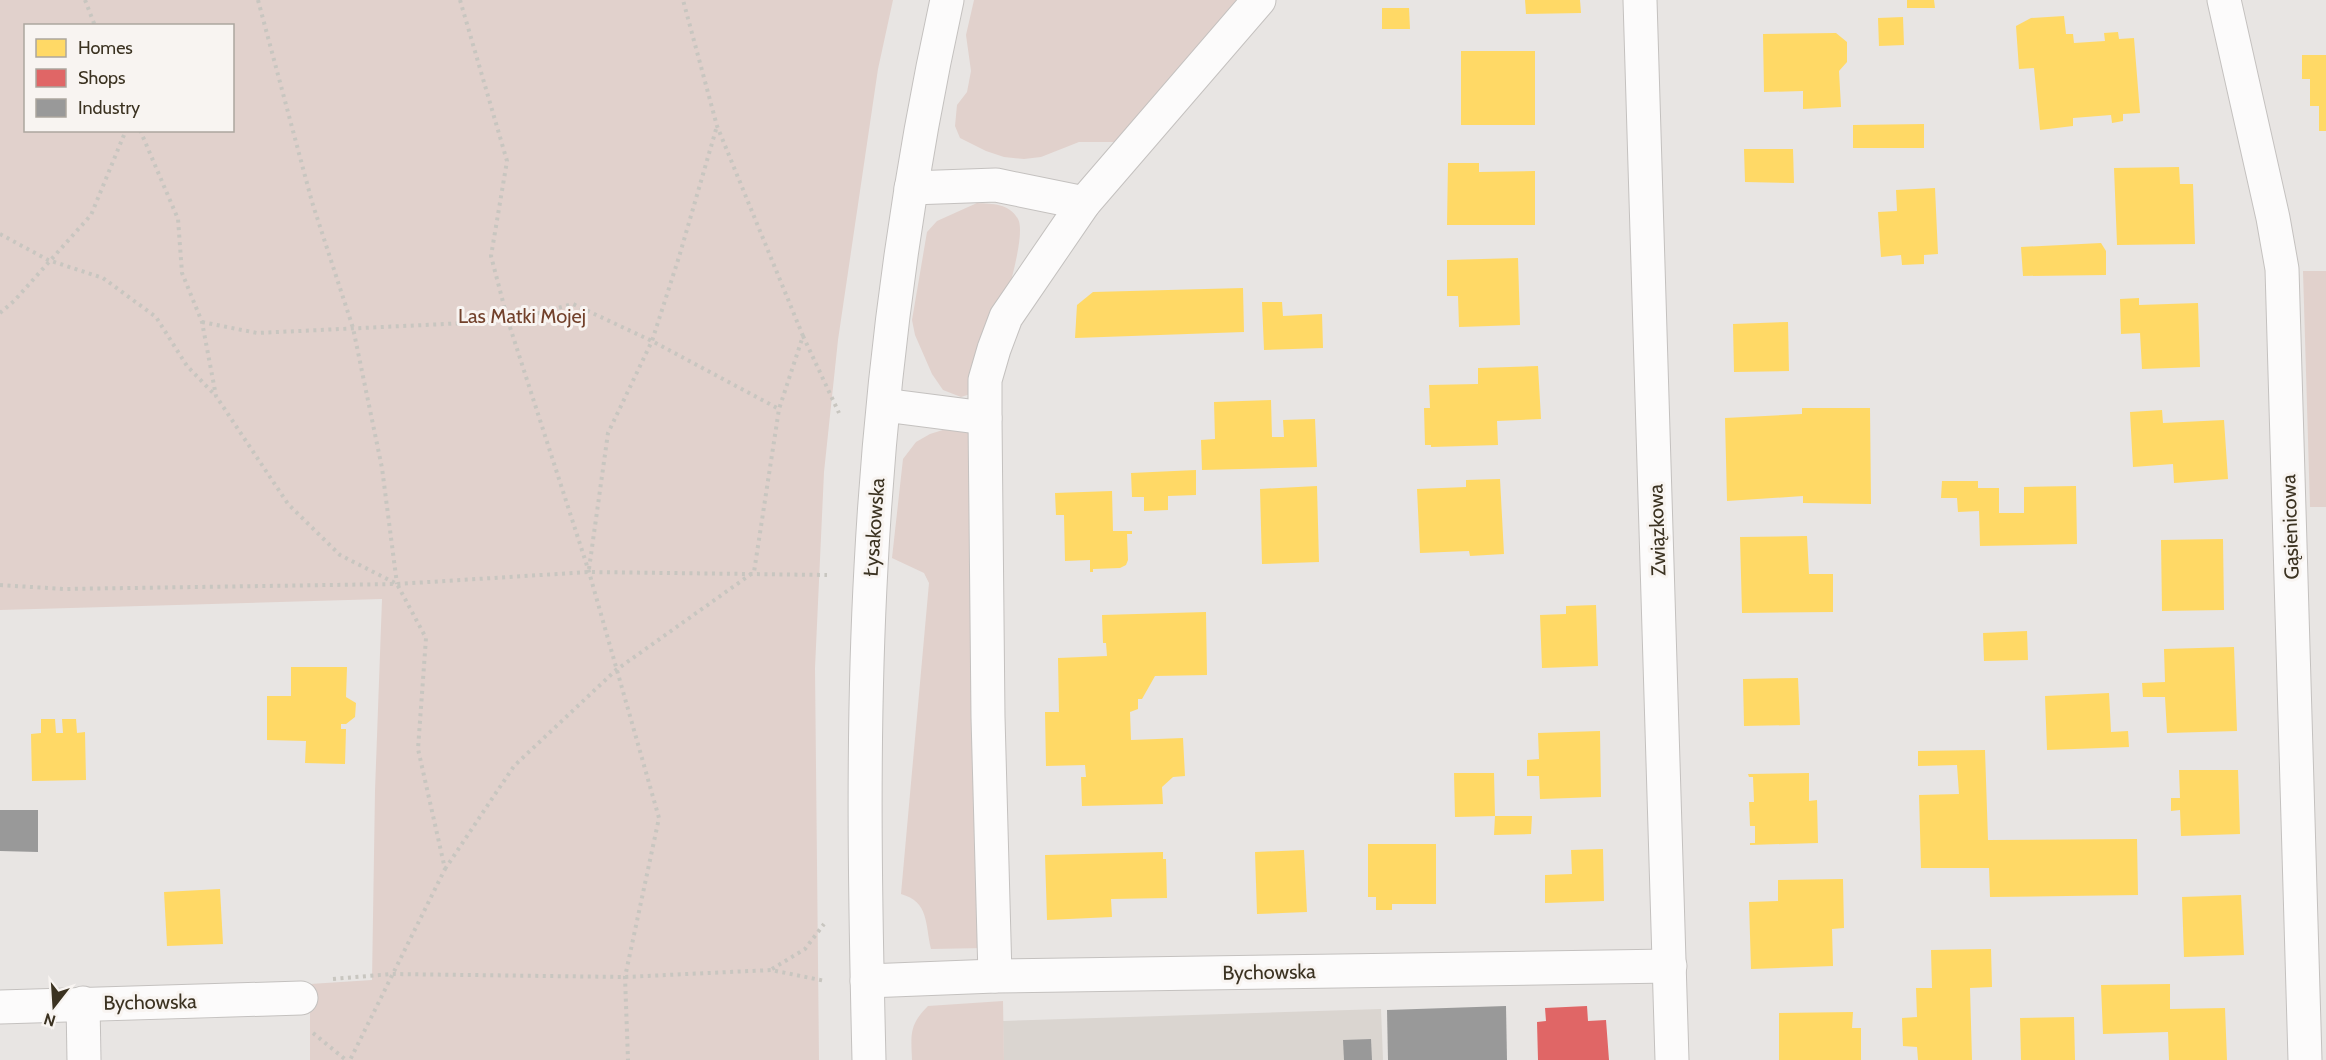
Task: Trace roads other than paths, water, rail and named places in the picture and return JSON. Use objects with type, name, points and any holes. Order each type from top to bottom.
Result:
[{"type":"street","name":"Łysakowska","points":[[869,1060],[866,765],[870,591],[884,405],[897,284],[911,188],[947,0]]},
{"type":"street","points":[[995,975],[988,717],[985,380],[1006,317],[1084,203],[1259,0]]},
{"type":"street","name":"Związkowa","points":[[1640,0],[1672,1060]]},
{"type":"street","name":"Gąsienicowa","points":[[2224,0],[2274,218],[2282,269],[2305,1060]]},
{"type":"street","points":[[911,188],[996,186],[1084,203]]},
{"type":"street","points":[[884,405],[985,418]]},
{"type":"street","name":"Bychowska","points":[[867,981],[995,975],[1670,966]]},
{"type":"street","name":"Bychowska","points":[[0,1006],[301,998]]},
{"type":"street","points":[[83,1003],[84,1060]]},
{"type":"park label","name":"Las Matki Mojej","points":[[522,316]]}]
